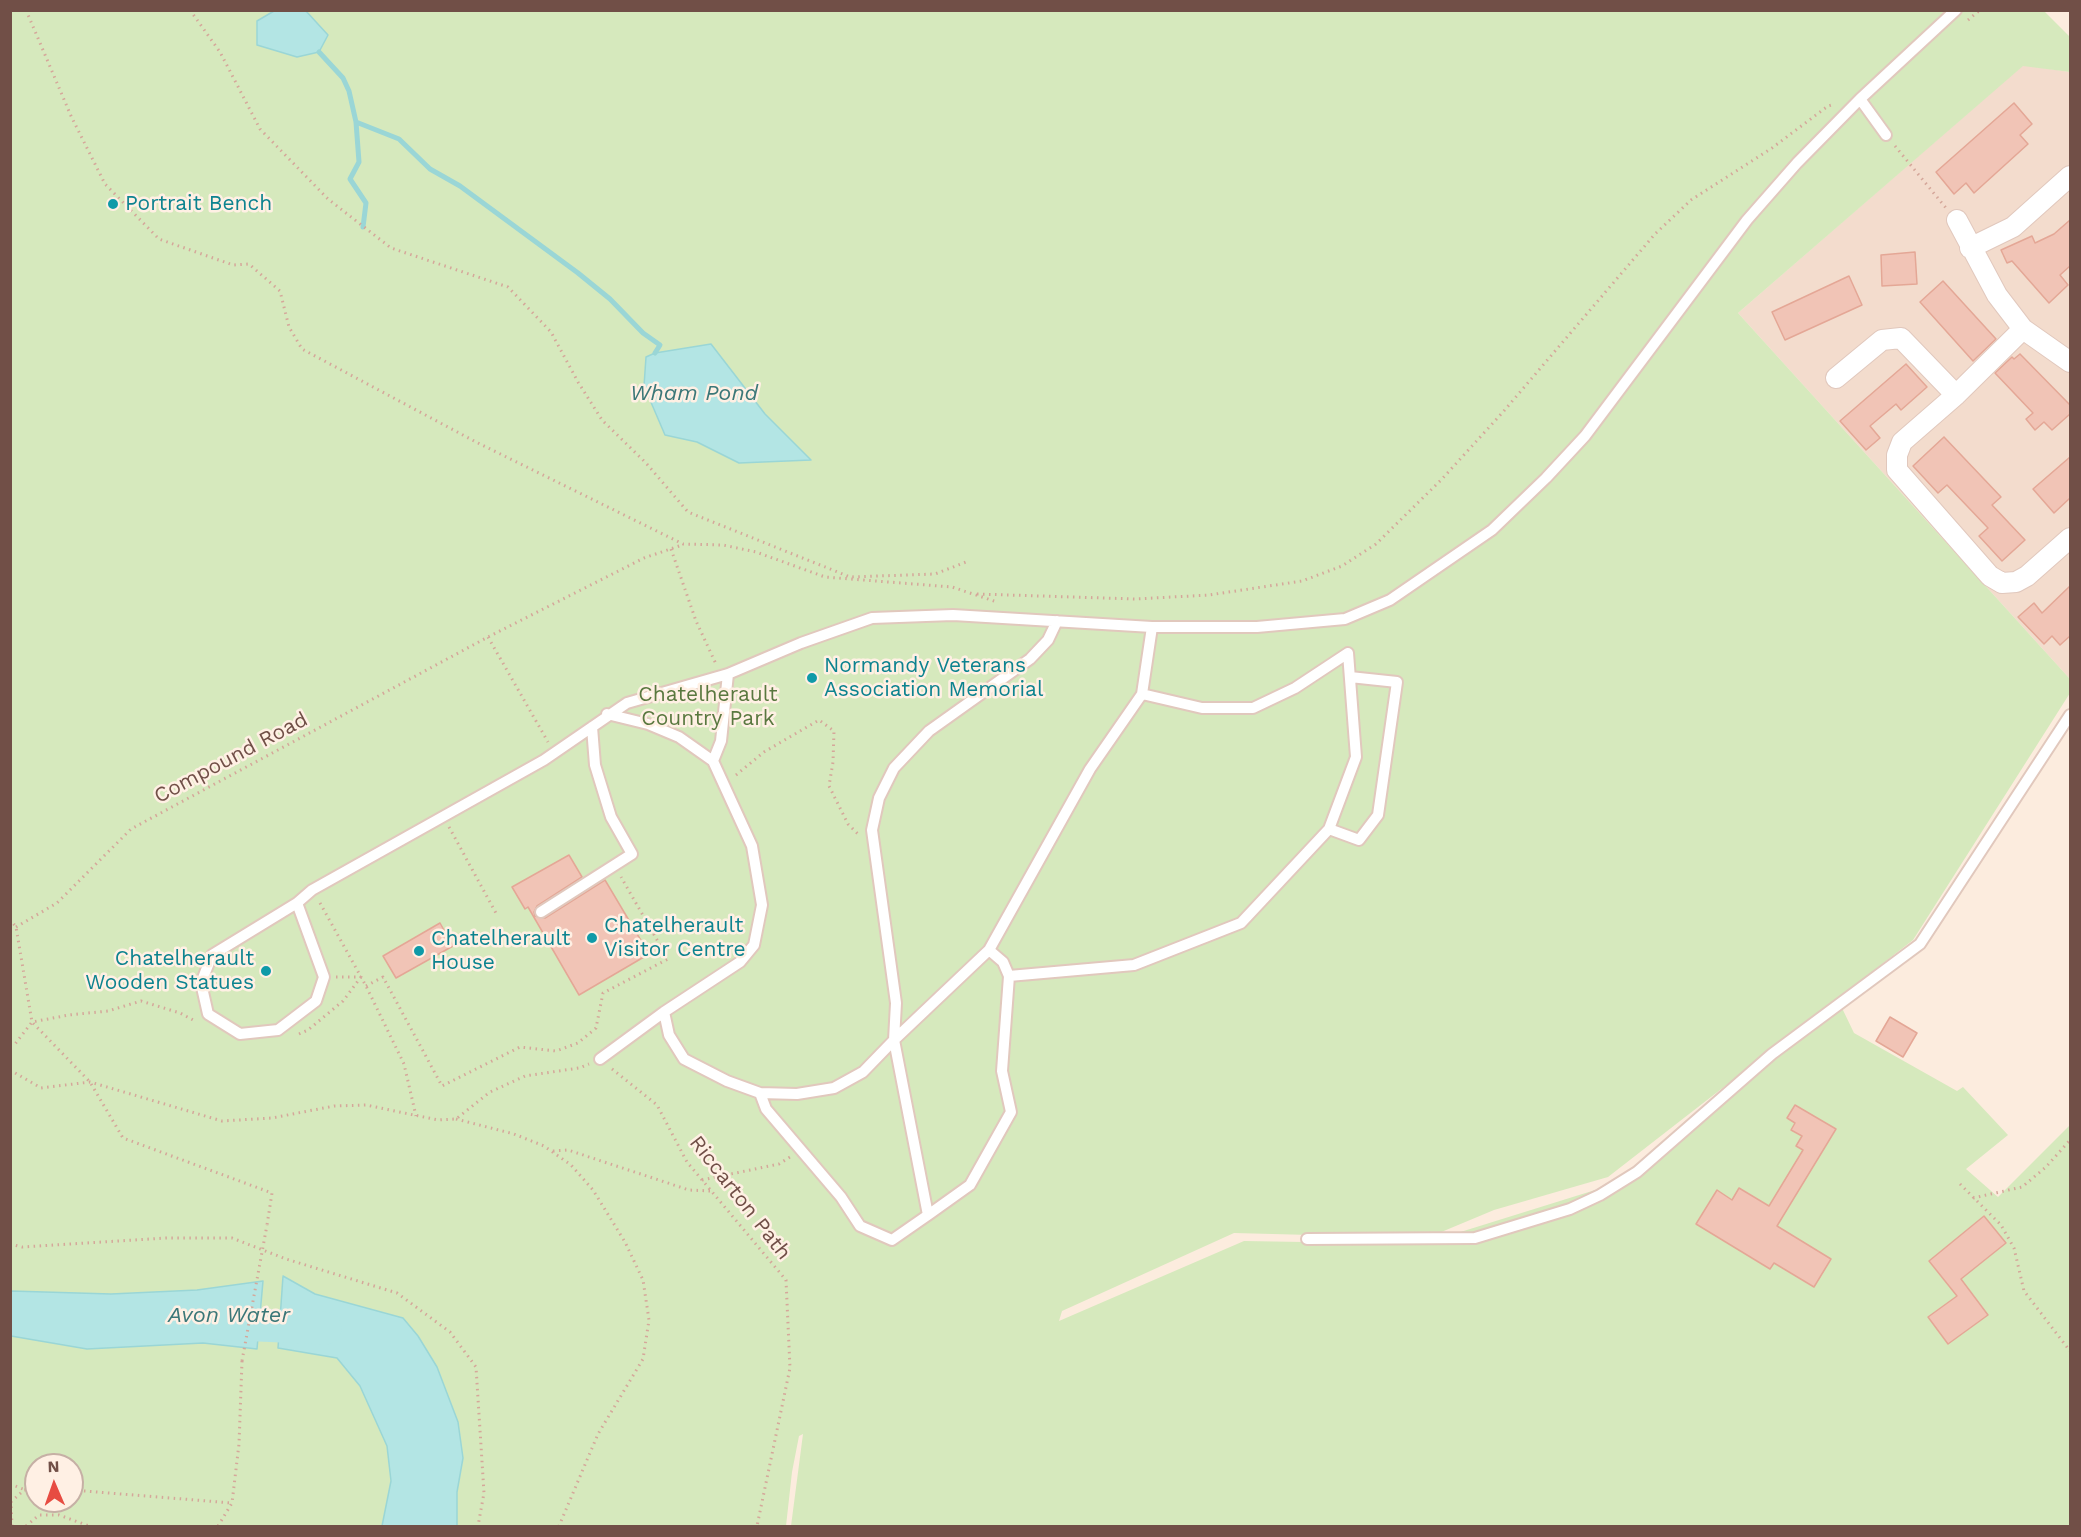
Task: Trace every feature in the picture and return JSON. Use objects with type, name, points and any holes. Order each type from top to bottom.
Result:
[{"type":"street","points":[[1970,248],[2013,227],[2070,176]]},
{"type":"street","points":[[1957,220],[1997,295],[2023,329],[2070,362]]},
{"type":"street","points":[[2023,329],[1956,395],[1902,442],[1897,454],[1898,470],[1904,480],[1990,576],[2002,583],[2016,582],[2027,576],[2070,538]]},
{"type":"street","points":[[1836,378],[1882,340],[1901,338],[1956,395]]},
{"type":"lane","points":[[297,903],[324,977],[316,1000],[278,1030],[240,1034],[208,1014],[201,983],[212,955],[297,903],[312,890],[544,760],[607,714],[627,703],[723,672],[872,618],[953,615],[1152,627],[1257,627],[1345,619],[1390,600],[1492,530],[1585,436],[1747,220],[1797,163],[1860,99],[1956,10]]},
{"type":"lane","points":[[1860,99],[1886,135]]},
{"type":"lane","points":[[928,1215],[894,1040],[896,1003],[872,830],[879,798],[894,768],[929,730],[1030,659],[1048,640],[1058,621]]},
{"type":"lane","points":[[664,1012],[669,1035],[684,1059],[727,1081],[760,1093],[796,1094],[834,1088],[863,1072],[989,950],[1090,769],[1142,694],[1152,627]]},
{"type":"lane","points":[[1009,976],[1134,965],[1241,923],[1329,829],[1356,757],[1348,653],[1295,688],[1253,708],[1202,708],[1142,694]]},
{"type":"lane","points":[[713,761],[721,741],[723,672]]},
{"type":"lane","points":[[1329,829],[1359,840],[1378,815],[1397,682],[1350,677]]},
{"type":"lane","points":[[600,1059],[664,1012],[740,962],[754,945],[760,925],[762,904],[756,865],[745,826],[713,761],[679,737],[648,724],[607,714]]},
{"type":"lane","points":[[1307,1239],[1475,1238],[1569,1209],[1600,1195],[1637,1172],[1772,1054],[1920,944],[2070,715]]},
{"type":"lane","points":[[541,912],[632,854],[610,817],[604,798],[595,765],[592,727]]},
{"type":"lane","points":[[760,1093],[766,1109],[841,1197],[860,1226],[892,1240],[970,1185],[1011,1112],[1002,1071],[1009,976],[1003,962],[989,950]]},
{"type":"path","points":[[26,10],[71,116],[105,184],[159,239],[233,265],[249,264],[280,291],[289,327],[302,349],[476,442],[683,544],[723,545],[756,552],[825,577],[952,587],[973,594],[1136,599],[1209,595],[1302,581],[1342,566],[1376,544],[1442,479],[1503,412],[1655,234],[1691,200],[1772,148],[1828,106],[1860,99]]},
{"type":"path","points":[[190,10],[219,52],[260,129],[328,199],[391,248],[508,287],[551,332],[602,420],[646,463],[688,512],[850,577],[935,574],[966,562]]},
{"type":"path","points":[[1886,135],[1957,220]]},
{"type":"path","name":"Compound Road","points":[[16,927],[57,903],[131,829],[488,637],[644,558],[683,544]]},
{"type":"path","points":[[671,549],[696,621],[723,672]]},
{"type":"path","points":[[488,637],[543,734]]},
{"type":"path","points":[[724,785],[764,752],[819,720],[834,731],[833,762],[829,786],[848,824],[874,850]]},
{"type":"path","points":[[443,816],[497,915]]},
{"type":"path","points":[[366,986],[383,977],[442,1086],[520,1047],[556,1051],[578,1043],[596,1028],[603,993],[668,959],[614,865]]},
{"type":"path","points":[[312,890],[366,986],[404,1064],[416,1116]]},
{"type":"path","points":[[10,919],[16,927],[32,1022],[90,1082],[123,1138],[272,1193],[242,1361],[239,1444],[232,1503],[218,1527]]},
{"type":"path","points":[[324,977],[361,977]]},
{"type":"path","points":[[289,1037],[309,1030],[343,1000],[361,977]]},
{"type":"path","points":[[10,1045],[15,1044],[32,1022],[108,1011],[141,1001],[180,1013],[200,1024]]},
{"type":"path","points":[[456,1119],[490,1092],[525,1076],[579,1068],[600,1059]]},
{"type":"path","name":"Riccarton Path","points":[[600,1059],[657,1104],[687,1162],[786,1280],[790,1368],[757,1527]]},
{"type":"path","points":[[10,1070],[40,1088],[90,1082],[222,1121],[272,1118],[334,1106],[366,1106],[438,1120],[456,1119],[514,1134],[551,1151],[571,1165],[593,1190],[625,1242],[643,1280],[649,1320],[643,1359],[598,1434],[559,1527]]},
{"type":"path","points":[[1972,1199],[2022,1187],[2046,1167],[2070,1140]]},
{"type":"path","points":[[551,1151],[568,1150],[689,1190],[712,1191]]},
{"type":"path","points":[[702,1180],[779,1164],[801,1150]]},
{"type":"path","points":[[1960,1184],[1972,1199],[2001,1226],[2014,1248],[2024,1291],[2070,1351]]},
{"type":"path","points":[[10,1244],[22,1247],[166,1238],[232,1238],[286,1259],[397,1293],[450,1332],[476,1367],[484,1493],[478,1527]]},
{"type":"path","points":[[10,1484],[24,1490],[11,1502],[12,1527]]},
{"type":"path","points":[[84,1491],[232,1503]]},
{"type":"path","points":[[26,1527],[39,1515],[59,1515],[89,1527]]},
{"type":"shaded area","points":[[2023,65],[2070,72],[2070,679],[1738,313]]},
{"type":"green space","name":"Chatelherault Country Park","points":[[2043,10],[2070,37],[2070,72],[2023,66],[1738,313],[2070,679],[2070,693],[1913,940],[1608,1177],[1494,1210],[1427,1238],[1234,1233],[1062,1311],[1059,1321],[1244,1241],[1422,1244],[1608,1186],[1841,1006],[1854,1033],[1957,1091],[1963,1087],[2008,1135],[1966,1169],[1998,1197],[2070,1125],[2070,1526],[791,1526],[803,1434],[799,1436],[792,1472],[786,1526],[11,1526],[11,11]]},
{"type":"water","points":[[274,11],[306,11],[328,35],[319,52],[297,57],[257,45],[257,21]]},
{"type":"water","name":"Wham Pond","points":[[711,344],[765,414],[811,460],[739,463],[697,442],[665,435],[644,386],[646,357],[655,353]]},
{"type":"water","points":[[283,1276],[315,1294],[403,1318],[418,1336],[437,1367],[458,1422],[463,1458],[457,1492],[457,1526],[382,1526],[391,1481],[387,1446],[360,1386],[337,1358],[278,1348]]},
{"type":"water","name":"Avon Water","points":[[263,1281],[257,1349],[203,1343],[87,1349],[11,1336],[11,1291],[111,1294],[197,1290]]},
{"type":"building","points":[[2014,103],[2032,124],[2020,135],[2028,144],[1974,193],[1966,183],[1954,194],[1936,172]]},
{"type":"building","points":[[2070,220],[2070,266],[2060,275],[2068,285],[2049,303],[2012,261],[2007,263],[2001,250],[2032,236],[2035,243],[2054,234]]},
{"type":"building","points":[[1915,252],[1917,284],[1882,286],[1881,255]]},
{"type":"building","points":[[1849,276],[1862,305],[1785,340],[1772,312]]},
{"type":"building","points":[[1943,281],[1996,339],[1973,361],[1920,302]]},
{"type":"building","points":[[2020,354],[2070,405],[2070,414],[2052,430],[2044,422],[2035,430],[2026,419],[2033,413],[1995,373],[2012,357],[2014,359]]},
{"type":"building","points":[[1906,364],[1927,387],[1901,410],[1896,404],[1870,426],[1880,438],[1866,450],[1840,421]]},
{"type":"building","points":[[1944,437],[2001,497],[1992,505],[2025,540],[2002,561],[1979,536],[1988,528],[1947,485],[1938,493],[1913,466]]},
{"type":"building","points":[[2070,457],[2070,498],[2054,513],[2033,489]]},
{"type":"building","points":[[2070,586],[2070,636],[2060,645],[2052,636],[2044,644],[2018,617],[2034,603],[2042,613]]},
{"type":"building","name":"Chatelherault Visitor Centre","points":[[569,855],[582,877],[537,906],[535,916],[545,918],[605,880],[649,954],[579,995],[528,907],[525,909],[512,887]]},
{"type":"building","name":"Chatelherault House","points":[[440,923],[453,946],[396,978],[383,956]]},
{"type":"building","points":[[1890,1017],[1917,1033],[1903,1057],[1876,1041]]},
{"type":"building","points":[[1795,1105],[1836,1129],[1777,1226],[1831,1259],[1814,1287],[1774,1263],[1770,1269],[1696,1224],[1717,1190],[1732,1200],[1739,1188],[1769,1206],[1803,1150],[1796,1146],[1802,1136],[1791,1130],[1795,1123],[1787,1118]]},
{"type":"building","points":[[1984,1216],[2006,1243],[1961,1279],[1988,1315],[1948,1344],[1928,1317],[1957,1296],[1929,1261]]},
{"type":"waterway","points":[[319,52],[343,78],[349,91],[356,122],[399,139],[430,169],[460,186],[578,273],[610,299],[643,333],[660,345],[655,353]]},
{"type":"waterway","points":[[356,122],[359,162],[350,179],[366,203],[363,227]]},
{"type":"waterway","name":"Avon Water","points":[[215,1323],[325,1328]]},
{"type":"place","name":"Portrait Bench","points":[[113,204]]},
{"type":"place","name":"Normandy Veterans Association Memorial","points":[[812,678]]},
{"type":"place","name":"Chatelherault Visitor Centre","points":[[592,938]]},
{"type":"place","name":"Chatelherault House","points":[[419,951]]},
{"type":"place","name":"Chatelherault Wooden Statues","points":[[266,971]]}]
